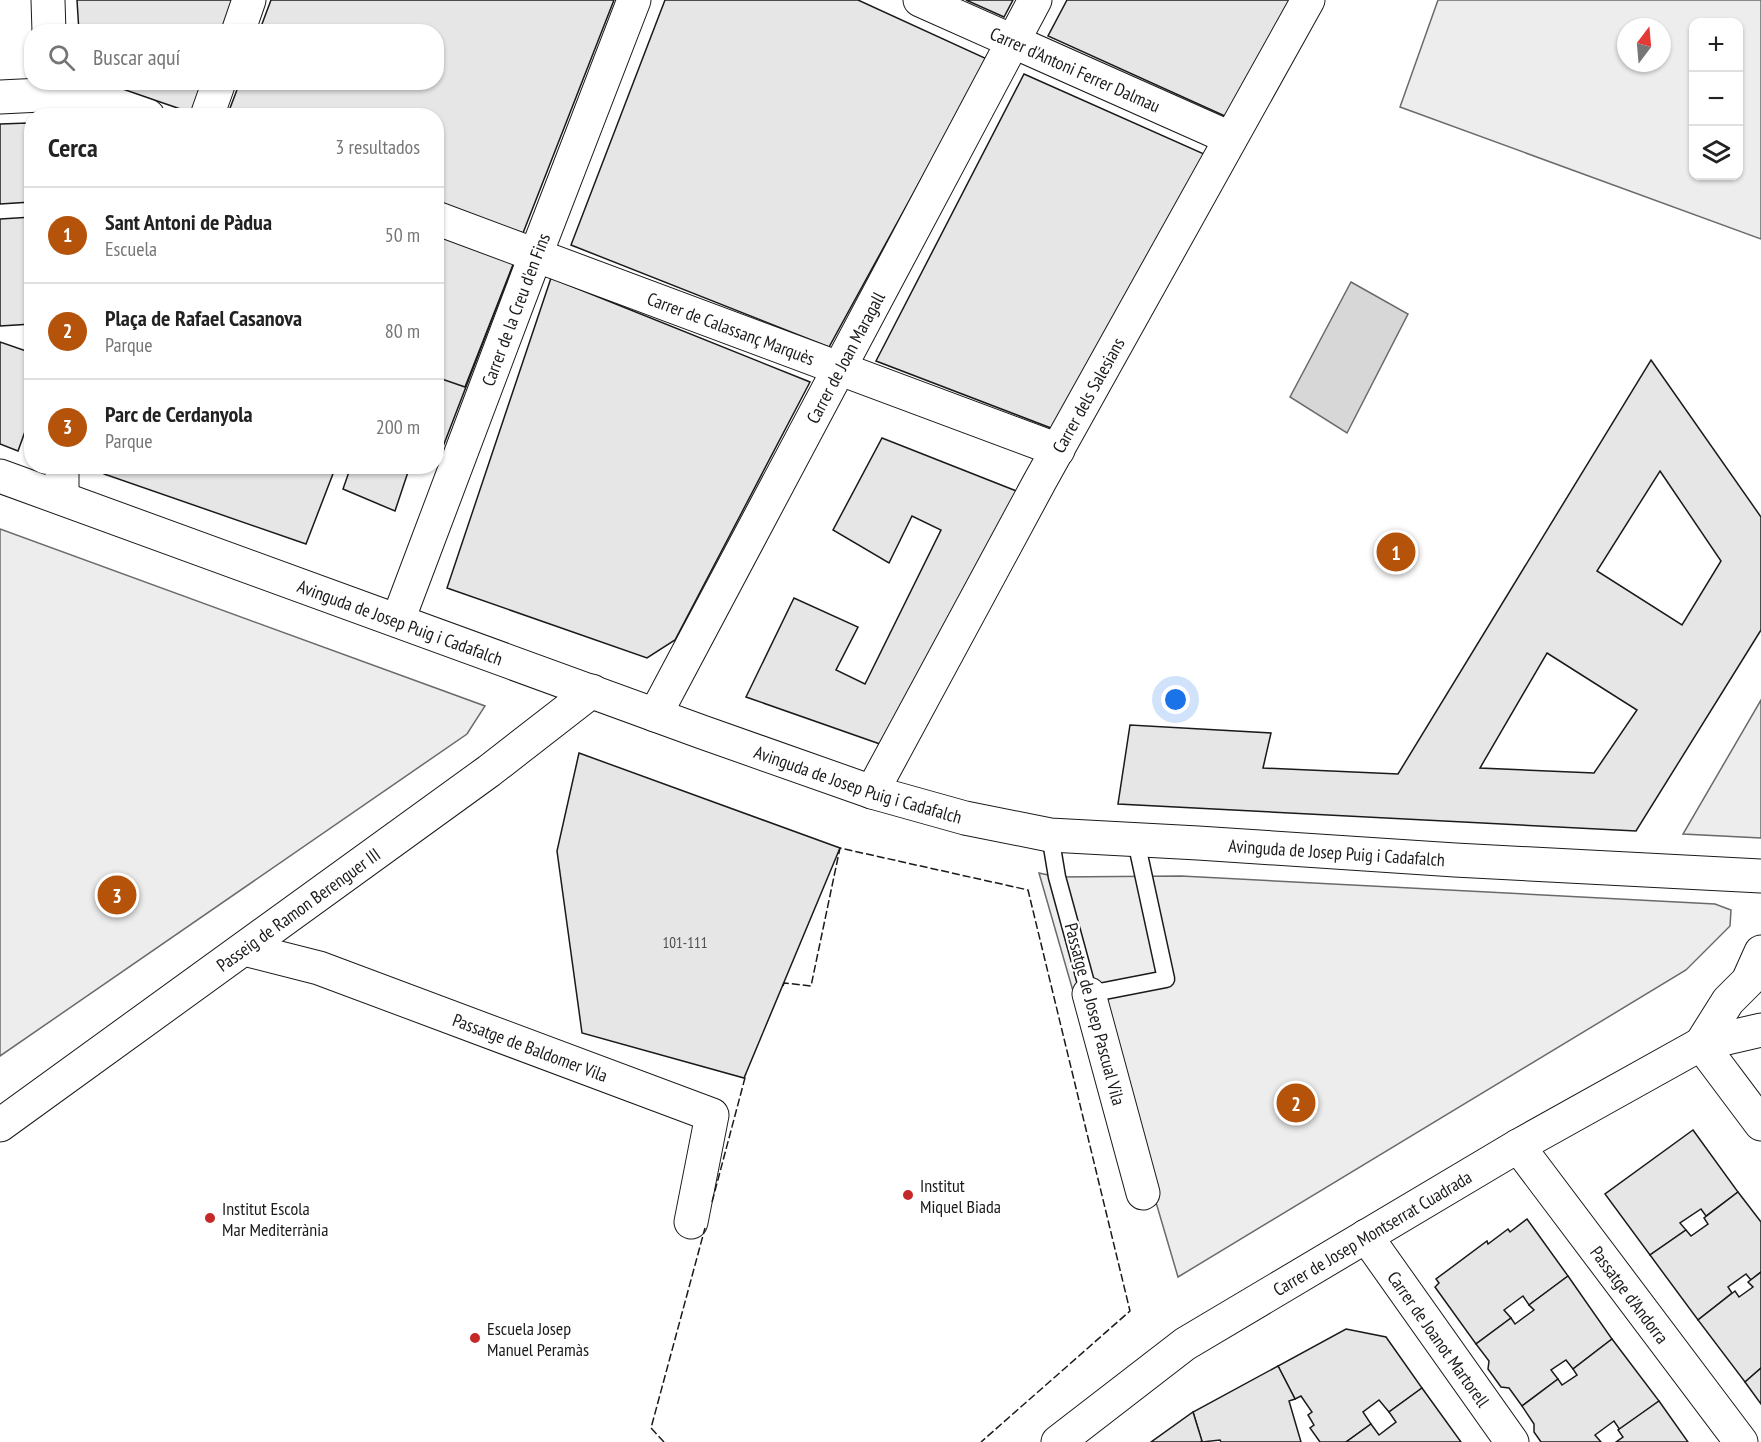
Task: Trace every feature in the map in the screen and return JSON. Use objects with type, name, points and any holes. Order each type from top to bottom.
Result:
[{"type":"street","points":[[48,0],[49,24]]},
{"type":"street","points":[[241,24],[249,0]]},
{"type":"street","name":"Carrer de la Creu d'en Fins","points":[[398,620],[634,0]]},
{"type":"street","name":"Carrer d'Antoni Ferrer Dalmau","points":[[920,0],[1012,43],[1230,138]]},
{"type":"street","name":"Carrer de Joan Maragall","points":[[655,715],[1035,0]]},
{"type":"street","name":"Carrer dels Salesians","points":[[872,792],[1058,450],[1308,0]]},
{"type":"street","points":[[210,108],[216,90]]},
{"type":"street","points":[[0,97],[51,97],[82,93],[125,108]]},
{"type":"street","name":"Carrer de Calassanç Marquès","points":[[444,221],[1058,450]]},
{"type":"street","points":[[62,474],[62,498]]},
{"type":"street","name":"Avinguda de Josep Puig i Cadafalch","points":[[0,476],[872,792],[965,818],[1050,835],[1761,876]]},
{"type":"street","name":"Passeig de Ramon Berenguer III","points":[[0,1125],[489,771],[592,691]]},
{"type":"street","name":"Passatge de Baldomer Vila","points":[[244,949],[319,968],[712,1115],[691,1222]]},
{"type":"street","name":"Carrer de Josep Montserrat Cuadrada","points":[[1701,1044],[1728,1001],[1748,981],[1761,952]]},
{"type":"street","name":"Passatge de Josep Pascual Vila","points":[[1089,994],[1143,1193]]},
{"type":"street","name":"Carrer de Josep Montserrat Cuadrada","points":[[1058,1442],[1185,1344],[1518,1146],[1701,1044],[1761,1030]]},
{"type":"street","points":[[1701,1044],[1761,1124]]},
{"type":"street","name":"Passatge d'Andorra","points":[[1518,1146],[1741,1442]]},
{"type":"street","name":"Carrer de Joanot Martorell","points":[[1366,1236],[1512,1442]]},
{"type":"lane","name":"Passatge de Josep Pascual Vila","points":[[1050,835],[1057,877],[1089,994]]},
{"type":"lane","points":[[1089,994],[1166,979],[1137,841]]},
{"type":"shaded area","points":[[1438,0],[1761,0],[1761,239],[1400,107]]},
{"type":"shaded area","points":[[1351,282],[1408,314],[1347,433],[1290,397]]},
{"type":"shaded area","points":[[0,529],[485,706],[467,734],[0,1056]]},
{"type":"shaded area","points":[[1761,700],[1761,838],[1683,834]]},
{"type":"shaded area","points":[[1039,873],[1057,877],[1181,876],[1715,904],[1731,910],[1730,926],[1686,970],[1178,1277],[1150,1182],[1075,998]]},
{"type":"building","points":[[77,0],[235,0],[227,24],[78,24]]},
{"type":"building","points":[[271,0],[614,0],[523,233],[444,205],[444,108],[230,108],[237,90],[444,90],[444,24],[262,24]]},
{"type":"building","points":[[665,0],[858,0],[987,59],[829,347],[571,245]]},
{"type":"building","points":[[966,0],[1013,0],[1004,17]]},
{"type":"building","points":[[1067,0],[1290,0],[1227,117],[1048,36]]},
{"type":"building","points":[[1024,74],[1204,154],[1051,428],[876,361]]},
{"type":"building","points":[[125,90],[203,90],[197,108],[178,108]]},
{"type":"building","points":[[24,123],[24,202],[0,204],[0,124]]},
{"type":"building","points":[[24,218],[24,324],[0,326],[0,219]]},
{"type":"building","points":[[444,237],[514,262],[444,444]]},
{"type":"building","points":[[444,237],[514,262],[465,387],[444,380]]},
{"type":"building","points":[[551,278],[810,382],[675,640],[647,658],[447,588]]},
{"type":"building","points":[[0,342],[24,350],[24,434],[18,451],[0,444]]},
{"type":"building","points":[[1651,360],[1761,517],[1761,630],[1636,831],[1118,804],[1130,725],[1271,733],[1263,768],[1398,774]],"holes":[[[1660,471],[1721,561],[1682,625],[1597,571]],[[1547,653],[1637,710],[1594,773],[1480,768]]]},
{"type":"building","points":[[882,438],[1019,492],[880,744],[746,697],[794,598],[858,627],[836,670],[865,684],[941,530],[912,516],[889,563],[833,530]]},
{"type":"building","points":[[104,474],[333,474],[306,544]]},
{"type":"building","points":[[348,474],[407,474],[395,511],[343,489]]},
{"type":"building","points":[[579,753],[840,848],[744,1078],[582,1033],[557,851]]},
{"type":"building","points":[[1693,1130],[1738,1192],[1706,1216],[1701,1209],[1680,1223],[1686,1230],[1650,1255],[1605,1194]]},
{"type":"building","points":[[1738,1192],[1761,1222],[1761,1272],[1751,1280],[1746,1274],[1728,1287],[1732,1293],[1698,1320],[1650,1255],[1686,1230],[1691,1236],[1708,1224],[1704,1218]]},
{"type":"building","points":[[1527,1219],[1568,1276],[1529,1305],[1523,1296],[1504,1310],[1511,1318],[1476,1344],[1435,1287],[1439,1283],[1436,1279],[1487,1241],[1488,1244],[1508,1229],[1510,1232]]},
{"type":"building","points":[[1761,1272],[1761,1368],[1745,1382],[1698,1320],[1735,1291],[1739,1297],[1753,1287],[1748,1282]]},
{"type":"building","points":[[1568,1276],[1612,1339],[1573,1369],[1566,1360],[1551,1370],[1558,1379],[1522,1406],[1509,1388],[1501,1387],[1488,1369],[1489,1361],[1476,1344],[1511,1318],[1515,1324],[1534,1310],[1529,1305]]},
{"type":"building","points":[[1346,1329],[1386,1337],[1422,1388],[1389,1412],[1379,1400],[1363,1412],[1371,1424],[1346,1442],[1320,1442],[1310,1428],[1314,1425],[1308,1415],[1312,1412],[1301,1396],[1295,1399],[1278,1366]]},
{"type":"building","points":[[1612,1339],[1659,1401],[1620,1430],[1614,1421],[1595,1435],[1601,1442],[1541,1442],[1534,1432],[1534,1424],[1522,1406],[1558,1379],[1562,1385],[1577,1375],[1573,1369]]},
{"type":"building","points":[[1278,1366],[1295,1399],[1289,1401],[1301,1442],[1221,1442],[1220,1440],[1202,1442],[1193,1412]]},
{"type":"building","points":[[1761,1368],[1761,1404],[1745,1382]]},
{"type":"building","points":[[1422,1388],[1461,1442],[1346,1442],[1371,1424],[1379,1435],[1396,1422],[1389,1412]]},
{"type":"building","points":[[1659,1401],[1688,1442],[1616,1442],[1623,1437],[1618,1430]]},
{"type":"building","points":[[1193,1412],[1202,1441],[1151,1442]]},
{"type":"fence","points":[[783,986],[784,983],[811,986],[840,848],[1028,890],[1130,1311],[981,1442]]},
{"type":"fence","points":[[712,1202],[746,1074]]},
{"type":"fence","points":[[664,1442],[651,1428],[705,1228]]},
{"type":"place","name":"Sant Antoni de Pàdua","points":[[1396,552]]},
{"type":"place","name":"Parc de Cerdanyola","points":[[117,895]]},
{"type":"place","name":"Plaça de Rafael Casanova","points":[[1296,1103]]},
{"type":"place","name":"Institut Miquel Biada","points":[[908,1195]]},
{"type":"place","name":"Institut Escola Mar Mediterrània","points":[[210,1218]]},
{"type":"place","name":"Escuela Josep Manuel Peramàs","points":[[475,1338]]}]
